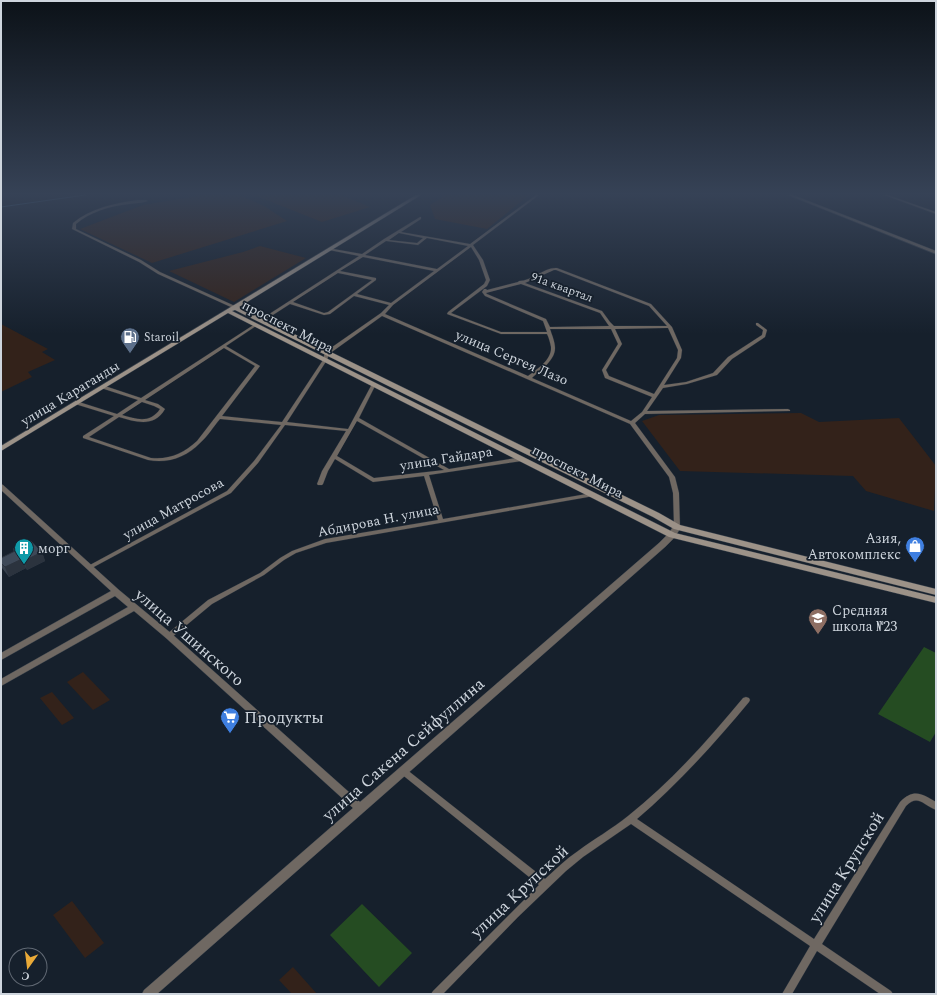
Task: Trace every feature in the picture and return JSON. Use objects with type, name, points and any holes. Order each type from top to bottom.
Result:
[{"type":"main road","name":"улица Караганды","points":[[1,449],[230,308],[342,241]]},
{"type":"main road","name":"проспект Мира","points":[[230,308],[326,357],[656,515],[674,531],[789,556],[936,592]]},
{"type":"main road","name":"проспект Мира","points":[[326,357],[374,384],[592,495],[674,531],[936,600]]},
{"type":"street","points":[[100,241],[140,260],[159,273],[230,308]]},
{"type":"street","points":[[224,346],[258,366],[199,442],[191,449],[160,461],[85,437],[383,241]]},
{"type":"street","points":[[396,241],[415,244],[421,241]]},
{"type":"street","points":[[451,241],[471,245],[481,260],[488,280],[484,292]]},
{"type":"street","name":"улица Матросова","points":[[90,566],[229,492],[247,475],[283,424],[326,357],[436,270],[476,241]]},
{"type":"street","points":[[907,241],[936,253]]},
{"type":"street","points":[[329,249],[436,270]]},
{"type":"street","name":"91а квартал","points":[[520,282],[556,269],[650,305],[670,327],[680,350],[679,358],[644,413]]},
{"type":"street","points":[[291,303],[324,314],[331,313],[376,279],[338,272]]},
{"type":"street","points":[[484,292],[520,282]]},
{"type":"street","name":"91а квартал","points":[[520,282],[601,312],[613,328],[620,344],[604,370],[607,377],[655,396]]},
{"type":"street","points":[[486,285],[449,314],[501,333],[549,333]]},
{"type":"street","points":[[484,292],[486,295],[545,320],[553,347],[552,354],[529,378]]},
{"type":"street","points":[[354,295],[392,304]]},
{"type":"street","name":"улица Сергея Лазо","points":[[382,314],[632,423],[672,477],[676,493],[674,531]]},
{"type":"street","points":[[661,387],[687,383],[715,374],[730,358],[764,336],[765,330],[757,324]]},
{"type":"street","points":[[548,328],[670,327]]},
{"type":"street","points":[[320,484],[325,470],[356,419],[374,384]]},
{"type":"street","points":[[77,403],[137,421],[146,421],[160,414],[163,409],[156,405],[102,387]]},
{"type":"street","points":[[632,423],[644,413],[788,410]]},
{"type":"street","points":[[219,417],[348,430]]},
{"type":"street","points":[[356,419],[447,469]]},
{"type":"street","name":"улица Гайдара","points":[[334,456],[373,480],[426,474],[447,469],[522,459]]},
{"type":"street","points":[[426,474],[441,520]]},
{"type":"street","name":"улица Ушинского","points":[[1,486],[90,566],[116,592],[169,636],[360,808]]},
{"type":"street","name":"Абдирова Н. улица","points":[[169,636],[210,602],[262,574],[294,552],[325,541],[592,495]]},
{"type":"street","name":"улица Сакена Сейфуллина","points":[[148,994],[674,531]]},
{"type":"street","points":[[1,657],[116,592]]},
{"type":"street","points":[[1,683],[134,607]]},
{"type":"street","name":"улица Крупской","points":[[436,994],[570,862],[631,819],[676,779],[716,737],[746,700]]},
{"type":"street","points":[[403,771],[546,885]]},
{"type":"street","name":"улица Крупской","points":[[787,994],[903,804],[909,797],[914,796],[936,806]]},
{"type":"street","name":"улица Крупской","points":[[631,819],[815,946]]},
{"type":"street","points":[[815,946],[888,994]]},
{"type":"shaded area","points":[[106,241],[221,241],[152,263]]},
{"type":"shaded area","points":[[260,246],[306,258],[234,302],[169,271],[243,252]]},
{"type":"shaded area","points":[[1,324],[48,349],[42,352],[55,360],[28,372],[32,377],[1,392]]},
{"type":"shaded area","points":[[801,413],[819,422],[899,418],[936,466],[934,511],[866,491],[853,476],[680,471],[642,421],[659,415]]},
{"type":"shaded area","points":[[83,672],[110,700],[93,710],[67,682]]},
{"type":"shaded area","points":[[52,692],[74,718],[62,725],[40,698]]},
{"type":"shaded area","points":[[72,901],[104,943],[85,958],[53,915]]},
{"type":"shaded area","points":[[293,967],[317,994],[292,994],[279,980]]},
{"type":"green space","points":[[924,647],[936,653],[936,732],[930,742],[878,714]]},
{"type":"green space","points":[[362,904],[412,953],[379,987],[330,935]]},
{"type":"building","points":[[31,541],[42,552],[24,561],[22,559],[5,567],[1,563],[1,558],[15,551],[13,549]]},
{"type":"place","name":"Staroil","points":[[130,354]]},
{"type":"place","name":"Азия, Автокомплекс","points":[[915,563]]},
{"type":"place","name":"морг","points":[[24,565]]},
{"type":"place","name":"Средняя школа №23","points":[[818,635]]},
{"type":"place","name":"Продукты","points":[[230,734]]}]
